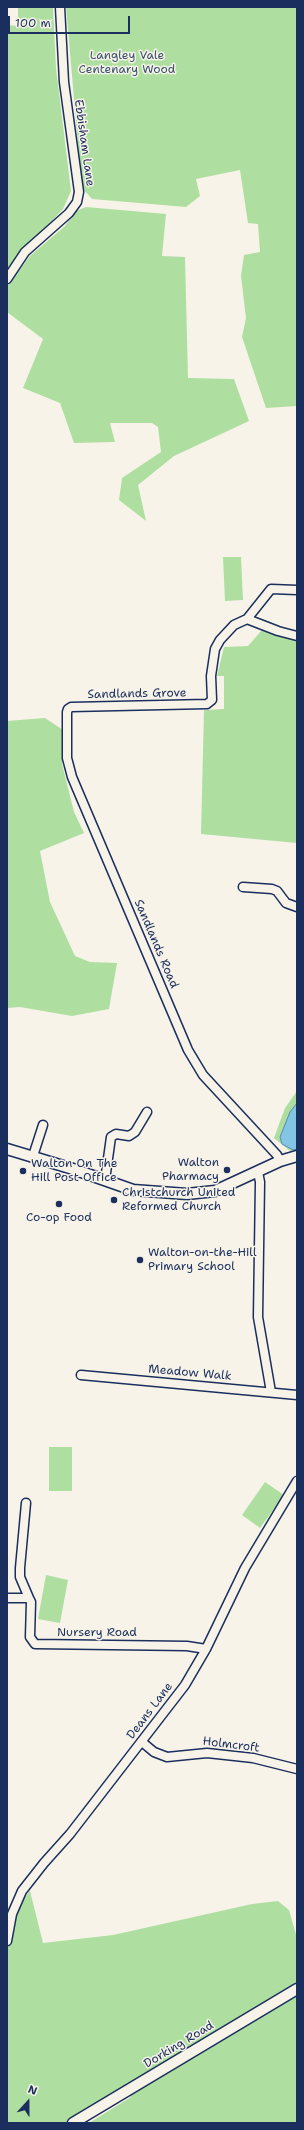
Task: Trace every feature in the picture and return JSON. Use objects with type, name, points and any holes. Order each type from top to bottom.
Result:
[{"type":"main road","points":[[7,1149],[33,1156],[133,1190],[186,1194],[215,1191],[297,1156]]},
{"type":"main road","name":"Dorking Road","points":[[73,2123],[297,1989]]},
{"type":"street","name":"Ebbisham Lane","points":[[7,279],[25,252],[69,213],[77,202],[79,192],[64,82],[60,7]]},
{"type":"street","points":[[297,590],[271,589],[247,619],[278,631],[297,636]]},
{"type":"street","name":"Sandlands Grove","points":[[68,709],[208,704],[212,700],[211,676],[215,649],[226,632],[234,625],[247,619]]},
{"type":"street","name":"Sandlands Road","points":[[68,709],[67,758],[72,777],[188,1050],[203,1075],[277,1156],[280,1162]]},
{"type":"street","points":[[243,887],[272,889],[277,891],[286,903],[297,907]]},
{"type":"street","points":[[105,1180],[111,1137],[116,1134],[129,1136],[135,1132],[147,1112]]},
{"type":"street","points":[[33,1156],[43,1125]]},
{"type":"street","points":[[258,1172],[260,1187],[258,1317],[271,1392]]},
{"type":"street","name":"Meadow Walk","points":[[81,1375],[297,1395]]},
{"type":"street","name":"Deans Lane","points":[[7,1941],[12,1914],[22,1891],[44,1863],[70,1834],[185,1685],[206,1649],[245,1568],[297,1481]]},
{"type":"street","name":"Nursery Road","points":[[26,1503],[20,1577],[31,1602],[30,1637],[35,1644],[187,1646],[206,1649]]},
{"type":"street","points":[[7,1598],[29,1598]]},
{"type":"street","name":"Holmcroft","points":[[142,1742],[154,1752],[167,1757],[206,1753],[253,1758],[297,1769]]},
{"type":"green space","points":[[18,7],[53,7],[56,68],[71,191],[63,209],[7,269],[7,25],[18,26]]},
{"type":"green space","name":"Langley Vale Centenary Wood","points":[[66,7],[297,7],[297,406],[266,408],[242,337],[246,318],[241,276],[244,255],[260,252],[258,224],[248,223],[240,170],[196,179],[200,196],[186,207],[92,199],[83,189],[72,145],[78,144]]},
{"type":"green space","points":[[86,207],[166,214],[162,256],[185,257],[188,378],[234,379],[249,421],[174,456],[138,485],[146,521],[119,500],[122,478],[161,452],[158,427],[152,423],[110,423],[115,442],[74,443],[60,403],[23,388],[43,339],[7,312],[7,287],[30,256],[65,226],[76,211]]},
{"type":"green space","points":[[223,557],[241,557],[243,600],[225,601]]},
{"type":"green space","points":[[262,630],[297,640],[297,843],[201,834],[204,710],[224,709],[224,676],[217,676],[224,647],[248,646]]},
{"type":"green space","points":[[45,718],[63,730],[62,764],[74,812],[84,833],[40,851],[50,902],[75,956],[90,962],[117,963],[109,1009],[72,1016],[20,1007],[7,1008],[7,721]]},
{"type":"green space","points":[[297,1091],[297,1150],[290,1151],[274,1138],[285,1108]]},
{"type":"green space","points":[[49,1447],[72,1447],[72,1491],[49,1491]]},
{"type":"green space","points":[[265,1482],[284,1495],[260,1528],[242,1515]]},
{"type":"green space","points":[[46,1575],[68,1580],[60,1623],[38,1619]]},
{"type":"green space","points":[[30,1891],[43,1943],[113,1935],[252,1904],[278,1901],[289,1910],[297,1938],[297,2123],[89,2123],[131,2097],[125,2088],[66,2123],[7,2123],[7,1919],[14,1923],[20,1904]]},
{"type":"water","points":[[297,1103],[297,1149],[293,1150],[282,1144],[280,1137],[290,1112]]},
{"type":"place","name":"Walton Pharmacy","points":[[227,1170]]},
{"type":"place","name":"Walton On The Hill Post Office","points":[[23,1171]]},
{"type":"place","name":"Christchurch United Reformed Church","points":[[114,1200]]},
{"type":"place","name":"Co-op Food","points":[[59,1204]]},
{"type":"place","name":"Walton-on-the-Hill Primary School","points":[[140,1260]]}]
